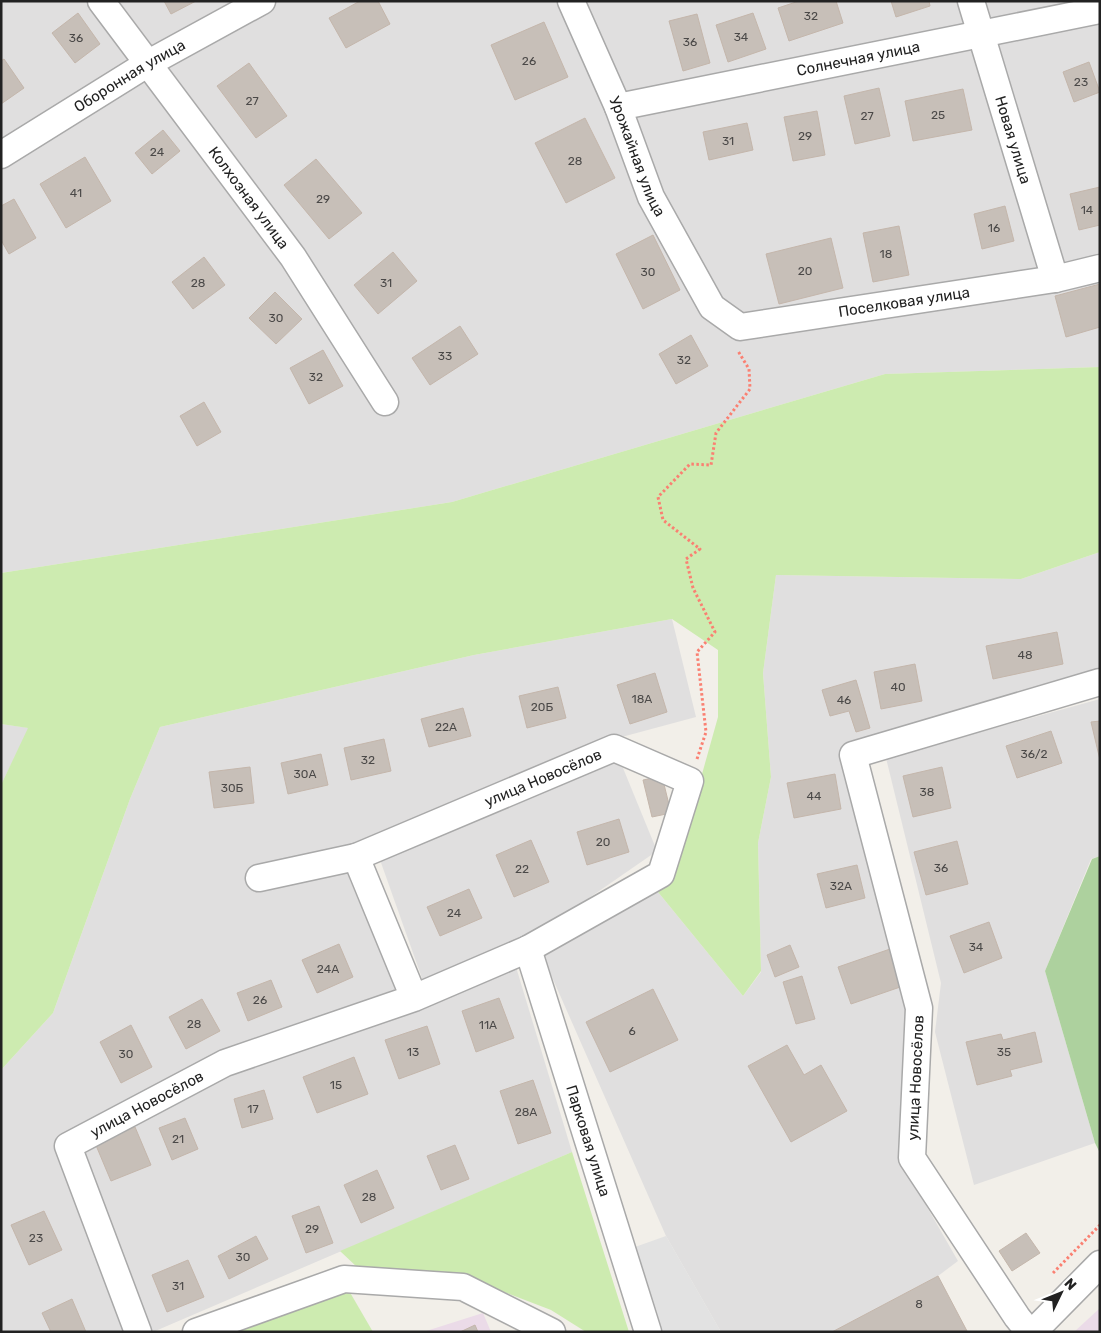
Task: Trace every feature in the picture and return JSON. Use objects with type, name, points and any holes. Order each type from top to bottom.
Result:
[{"type":"street","name":"Колхозная улица","points":[[101,1],[293,257],[385,402]]},
{"type":"street","name":"Оборонная улица","points":[[1,155],[147,64],[262,1]]},
{"type":"street","name":"Урожайная улица","points":[[571,1],[618,107],[651,197],[712,307]]},
{"type":"street","name":"Новая улица","points":[[971,1],[1055,279]]},
{"type":"street","name":"Солнечная улица","points":[[618,107],[1100,10]]},
{"type":"street","name":"Поселковая улица","points":[[712,307],[740,327],[1055,279],[1100,268]]},
{"type":"street","name":"улица Новосёлов","points":[[1031,1332],[1017,1317],[912,1158],[920,1008],[853,755],[1100,682]]},
{"type":"street","name":"улица Новосёлов","points":[[138,1332],[68,1146],[225,1064],[414,998],[528,949],[661,874],[690,781],[614,748],[356,857],[259,878]]},
{"type":"street","points":[[356,857],[414,998]]},
{"type":"street","name":"Парковая улица","points":[[528,949],[648,1332]]},
{"type":"street","points":[[1031,1332],[1100,1264]]},
{"type":"street","points":[[196,1332],[344,1279],[463,1287],[552,1332]]},
{"type":"path","points":[[690,781],[706,732],[697,652],[715,632],[693,588],[686,558],[700,549],[663,520],[658,497],[690,464],[711,465],[716,434],[750,389],[749,369],[735,346]]},
{"type":"shaded area","points":[[1,1],[1100,1],[1100,367],[885,374],[452,502],[1,573]]},
{"type":"shaded area","points":[[1100,552],[1100,671],[848,744],[912,1005],[900,1160],[958,1261],[938,1276],[832,1332],[721,1332],[666,1236],[541,952],[658,892],[743,996],[761,972],[758,843],[771,777],[763,673],[776,575],[1021,579]]},
{"type":"shaded area","points":[[672,619],[696,717],[592,745],[353,848],[349,878],[396,989],[217,1055],[61,1138],[126,1332],[1,1332],[1,1070],[53,1013],[130,799],[160,727],[474,655]]},
{"type":"shaded area","points":[[1100,699],[1100,856],[1091,859],[1045,971],[1095,1143],[974,1185],[935,1032],[941,983],[886,758]]},
{"type":"shaded area","points":[[1,724],[29,728],[1,785]]},
{"type":"shaded area","points":[[609,759],[623,768],[657,851],[534,936],[423,981],[379,857]]},
{"type":"shaded area","points":[[516,967],[572,1152],[153,1332],[148,1332],[77,1148],[223,1075]]},
{"type":"shaded area","points":[[666,1236],[721,1332],[660,1332],[635,1247]]},
{"type":"shaded area","points":[[1100,1308],[1100,1332],[1074,1332]]},
{"type":"shaded area","points":[[483,1313],[491,1332],[423,1332]]},
{"type":"green space","points":[[1100,367],[1100,552],[1021,579],[776,575],[763,673],[771,777],[758,843],[761,971],[743,996],[658,892],[674,874],[718,717],[718,650],[672,619],[474,655],[160,727],[130,799],[53,1013],[1,1070],[1,785],[28,728],[1,724],[1,573],[452,502],[885,374]]},
{"type":"green space","points":[[1100,856],[1100,1153],[1095,1143],[1045,971],[1092,859]]},
{"type":"green space","points":[[572,1152],[629,1332],[586,1332],[551,1310],[463,1276],[358,1268],[340,1251]]},
{"type":"green space","points":[[348,1289],[373,1332],[225,1332]]},
{"type":"building","points":[[164,1],[196,1],[171,14]]},
{"type":"building","points":[[360,1],[378,1],[390,24],[346,48],[329,18]]},
{"type":"building","points":[[799,1],[836,1],[843,23],[789,41],[778,8]]},
{"type":"building","points":[[891,1],[929,1],[930,6],[896,17]]},
{"type":"building","points":[[78,13],[100,44],[75,63],[52,33]]},
{"type":"building","points":[[753,13],[766,49],[728,62],[716,25]]},
{"type":"building","points":[[697,14],[710,63],[683,71],[669,21]]},
{"type":"building","points":[[544,22],[568,77],[515,100],[491,45]]},
{"type":"building","points":[[4,59],[24,88],[1,104],[1,61]]},
{"type":"building","points":[[1089,62],[1100,92],[1074,102],[1063,72]]},
{"type":"building","points":[[249,63],[287,116],[256,138],[217,86]]},
{"type":"building","points":[[879,88],[890,136],[855,144],[844,96]]},
{"type":"building","points":[[963,89],[972,130],[913,141],[905,101]]},
{"type":"building","points":[[817,111],[825,155],[793,161],[784,117]]},
{"type":"building","points":[[585,118],[615,178],[566,203],[535,143]]},
{"type":"building","points":[[747,123],[753,150],[709,160],[703,132]]},
{"type":"building","points":[[163,130],[180,151],[152,174],[135,153]]},
{"type":"building","points":[[85,157],[111,201],[66,228],[40,184]]},
{"type":"building","points":[[316,159],[362,213],[329,239],[284,185]]},
{"type":"building","points":[[1100,187],[1100,225],[1079,230],[1070,194]]},
{"type":"building","points":[[14,199],[36,238],[9,254],[1,240],[1,206]]},
{"type":"building","points":[[1005,206],[1014,241],[982,249],[974,214]]},
{"type":"building","points":[[899,226],[909,275],[873,282],[863,233]]},
{"type":"building","points":[[653,235],[680,290],[643,309],[616,254]]},
{"type":"building","points":[[831,238],[843,288],[779,304],[766,254]]},
{"type":"building","points":[[393,252],[417,281],[378,314],[354,285]]},
{"type":"building","points":[[204,257],[225,285],[193,309],[172,282]]},
{"type":"building","points":[[1100,284],[1100,327],[1066,337],[1055,296]]},
{"type":"building","points":[[275,292],[302,319],[276,344],[249,318]]},
{"type":"building","points":[[460,326],[478,354],[430,385],[412,358]]},
{"type":"building","points":[[691,335],[708,366],[676,384],[659,354]]},
{"type":"building","points":[[323,350],[343,386],[309,404],[290,368]]},
{"type":"building","points":[[204,402],[221,432],[197,446],[180,416]]},
{"type":"building","points":[[1057,632],[1063,664],[993,679],[986,646]]},
{"type":"building","points":[[915,664],[922,701],[881,709],[874,672]]},
{"type":"building","points":[[655,673],[667,712],[630,724],[617,685]]},
{"type":"building","points":[[856,680],[870,728],[856,732],[849,711],[830,716],[822,690]]},
{"type":"building","points":[[558,687],[566,718],[527,728],[519,696]]},
{"type":"building","points":[[463,708],[471,736],[429,747],[421,719]]},
{"type":"building","points":[[1100,721],[1100,760],[1091,722]]},
{"type":"building","points":[[1051,731],[1062,763],[1017,778],[1006,746]]},
{"type":"building","points":[[384,739],[391,771],[351,780],[344,748]]},
{"type":"building","points":[[321,754],[328,785],[288,794],[281,763]]},
{"type":"building","points":[[250,767],[254,803],[214,808],[209,772]]},
{"type":"building","points":[[942,767],[951,808],[913,817],[903,776]]},
{"type":"building","points":[[835,774],[841,809],[794,818],[787,783]]},
{"type":"building","points":[[662,776],[671,813],[652,817],[643,780]]},
{"type":"building","points":[[619,819],[629,852],[587,865],[577,832]]},
{"type":"building","points":[[531,840],[549,882],[514,897],[496,855]]},
{"type":"building","points":[[957,841],[968,884],[926,895],[914,852]]},
{"type":"building","points":[[857,865],[865,898],[826,908],[817,874]]},
{"type":"building","points":[[469,889],[482,918],[440,936],[427,907]]},
{"type":"building","points":[[989,922],[1002,958],[964,973],[950,936]]},
{"type":"building","points":[[339,944],[353,977],[317,993],[302,960]]},
{"type":"building","points":[[790,945],[799,967],[775,977],[767,955]]},
{"type":"building","points":[[893,948],[906,985],[851,1004],[838,967]]},
{"type":"building","points":[[802,976],[815,1019],[796,1024],[783,982]]},
{"type":"building","points":[[271,980],[282,1007],[248,1021],[237,993]]},
{"type":"building","points":[[653,989],[678,1040],[610,1072],[586,1022]]},
{"type":"building","points":[[499,998],[514,1038],[476,1052],[462,1011]]},
{"type":"building","points":[[202,999],[220,1031],[186,1049],[169,1017]]},
{"type":"building","points":[[131,1025],[152,1067],[121,1083],[100,1042]]},
{"type":"building","points":[[427,1026],[440,1064],[399,1079],[385,1040]]},
{"type":"building","points":[[1035,1032],[1042,1062],[1010,1070],[1012,1076],[977,1085],[966,1042],[1001,1034],[1003,1040]]},
{"type":"building","points":[[787,1045],[804,1075],[821,1065],[847,1111],[791,1142],[748,1066]]},
{"type":"building","points":[[354,1057],[368,1094],[317,1113],[303,1077]]},
{"type":"building","points":[[533,1080],[551,1133],[518,1144],[500,1091]]},
{"type":"building","points":[[264,1090],[273,1119],[242,1128],[234,1099]]},
{"type":"building","points":[[185,1118],[198,1149],[172,1160],[159,1128]]},
{"type":"building","points":[[135,1127],[151,1165],[111,1181],[95,1143]]},
{"type":"building","points":[[455,1145],[469,1179],[441,1190],[427,1156]]},
{"type":"building","points":[[377,1170],[394,1208],[361,1223],[344,1185]]},
{"type":"building","points":[[319,1206],[333,1243],[306,1253],[292,1216]]},
{"type":"building","points":[[44,1211],[62,1250],[29,1265],[11,1225]]},
{"type":"building","points":[[1026,1233],[1040,1253],[1012,1271],[999,1251]]},
{"type":"building","points":[[256,1236],[268,1259],[229,1279],[218,1256]]},
{"type":"building","points":[[188,1260],[204,1297],[167,1312],[152,1275]]},
{"type":"building","points":[[938,1276],[967,1331],[832,1332]]},
{"type":"building","points":[[72,1299],[86,1332],[51,1332],[42,1313]]},
{"type":"building","points":[[475,1325],[478,1332],[460,1332]]}]
